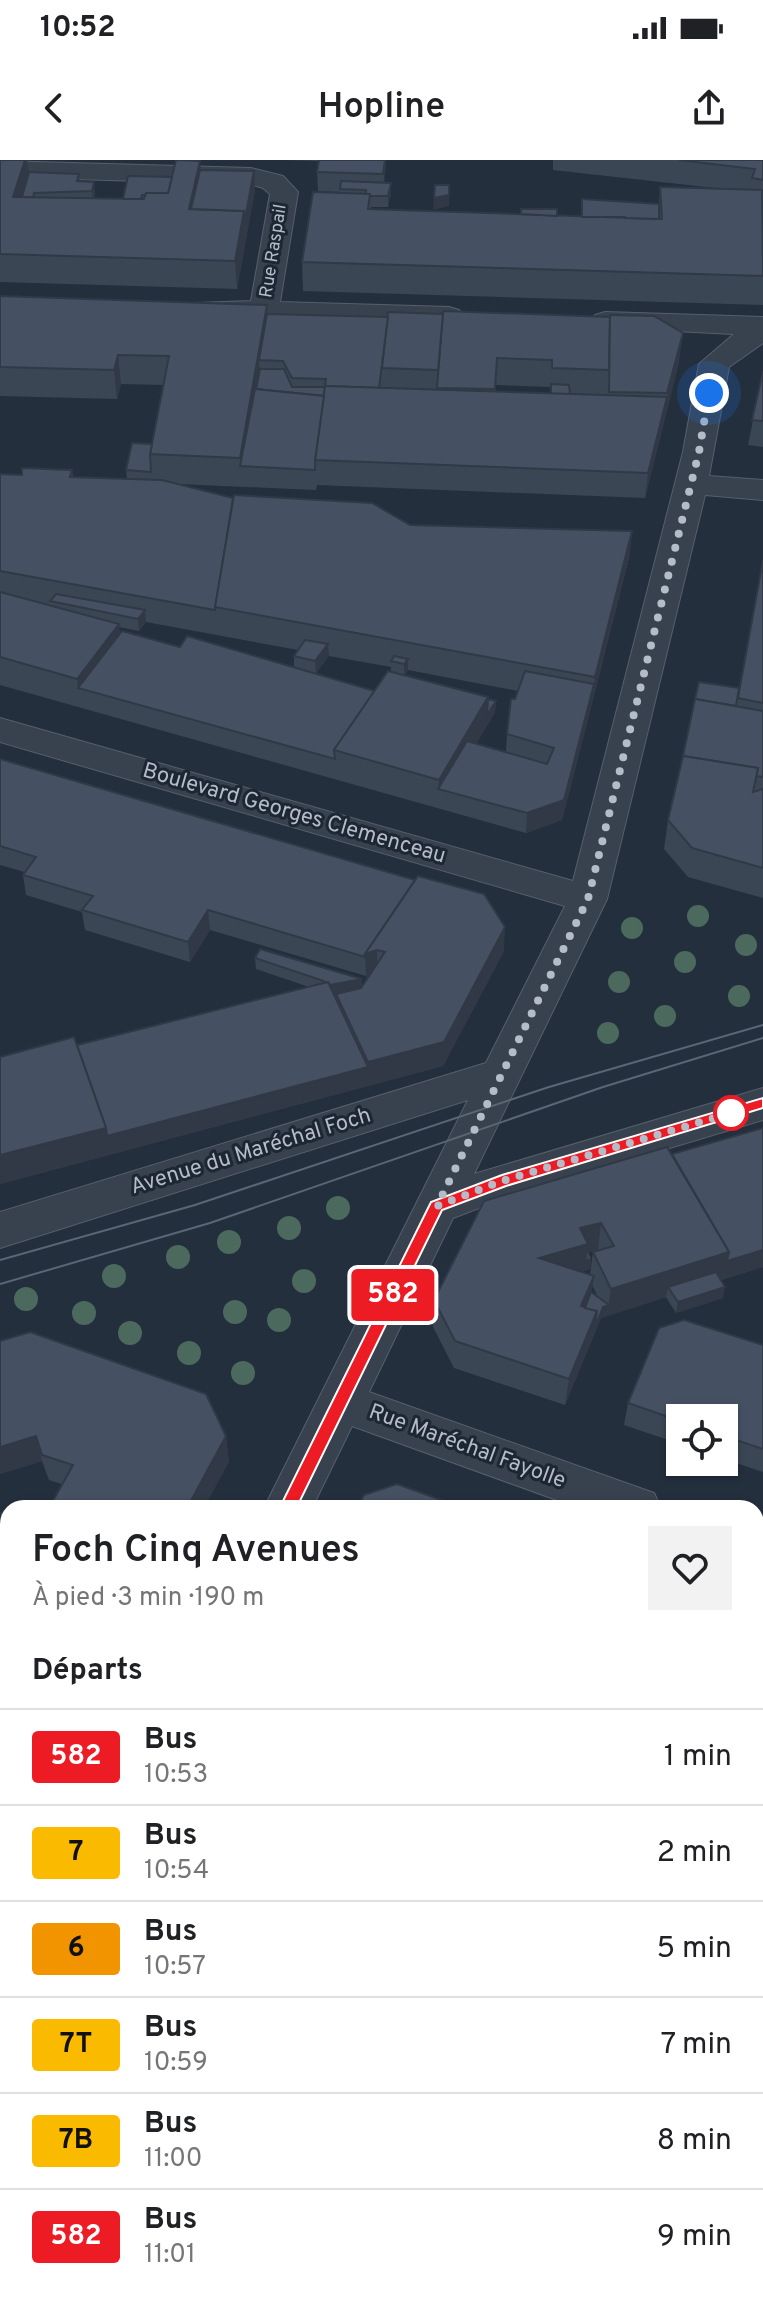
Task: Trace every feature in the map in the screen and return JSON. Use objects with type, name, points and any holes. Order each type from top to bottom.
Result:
[{"type":"street","name":"Rue Raspail","points":[[0,169],[251,176],[273,182],[284,192],[264,311]]},
{"type":"street","points":[[175,308],[481,317]]},
{"type":"street","points":[[574,320],[763,328]]},
{"type":"street","points":[[651,322],[693,340],[714,364]]},
{"type":"street","points":[[292,1500],[588,899],[692,484],[714,364],[763,328]]},
{"type":"street","points":[[692,484],[763,490]]},
{"type":"street","name":"Boulevard Georges Clemenceau","points":[[0,730],[588,899]]},
{"type":"street","name":"Avenue du Maréchal Foch","points":[[0,1230],[502,1074]]},
{"type":"street","points":[[437,1206],[502,1181],[763,1104]]},
{"type":"street","name":"Rue Maréchal Fayolle","points":[[342,1402],[615,1500]]},
{"type":"building","points":[[0,160],[25,160],[13,197],[144,199],[146,193],[168,193],[176,160],[200,161],[189,209],[244,211],[235,261],[0,254]]},
{"type":"building","points":[[319,160],[385,160],[383,174],[317,172]]},
{"type":"building","points":[[679,160],[763,160],[763,180],[752,178],[755,169]]},
{"type":"building","points":[[200,170],[254,171],[245,219],[244,211],[191,209]]},
{"type":"building","points":[[29,172],[79,174],[77,181],[94,182],[92,191],[34,193],[33,197],[22,197]]},
{"type":"building","points":[[128,176],[172,177],[168,193],[146,193],[141,199],[123,199]]},
{"type":"building","points":[[341,181],[391,183],[388,196],[370,196],[366,190],[340,189]]},
{"type":"building","points":[[435,185],[449,185],[449,195],[434,198]]},
{"type":"building","points":[[660,187],[762,190],[763,276],[302,262],[313,192],[370,194],[368,209],[662,219]]},
{"type":"building","points":[[582,199],[659,204],[659,219],[582,217]]},
{"type":"building","points":[[521,209],[557,209],[557,216],[521,214]]},
{"type":"building","points":[[0,296],[267,305],[240,458],[150,454],[169,356],[118,355],[114,370],[0,367]]},
{"type":"building","points":[[443,311],[610,317],[609,370],[552,368],[552,360],[497,358],[495,389],[437,388]]},
{"type":"building","points":[[388,312],[443,314],[438,370],[382,368]]},
{"type":"building","points":[[267,314],[388,317],[379,388],[325,386],[326,379],[292,378],[283,361],[259,360]]},
{"type":"building","points":[[610,315],[654,316],[683,333],[667,393],[609,392]]},
{"type":"building","points":[[260,369],[284,369],[292,387],[325,387],[324,396],[256,389]]},
{"type":"building","points":[[763,371],[763,421],[752,420]]},
{"type":"building","points":[[551,384],[569,385],[570,394],[551,394]]},
{"type":"building","points":[[325,386],[667,397],[648,473],[315,460]]},
{"type":"building","points":[[255,389],[324,396],[315,470],[240,466]]},
{"type":"building","points":[[132,443],[152,444],[151,472],[126,470]]},
{"type":"building","points":[[22,468],[72,470],[70,477],[162,480],[233,498],[215,610],[0,571],[0,474],[22,475]]},
{"type":"building","points":[[234,495],[372,503],[410,525],[632,531],[595,677],[215,607]]},
{"type":"building","points":[[763,560],[763,703],[738,698]]},
{"type":"building","points":[[0,592],[119,624],[77,679],[0,657]]},
{"type":"building","points":[[56,594],[145,610],[138,619],[50,601]]},
{"type":"building","points":[[122,631],[180,647],[187,636],[375,691],[334,750],[335,759],[78,688]]},
{"type":"building","points":[[305,640],[328,644],[315,661],[294,656]]},
{"type":"building","points":[[394,656],[408,659],[404,664],[391,661]]},
{"type":"building","points":[[388,671],[488,697],[439,780],[334,750]]},
{"type":"building","points":[[525,671],[594,684],[564,800],[527,813],[438,789],[467,741],[547,764],[554,748],[507,734],[511,699],[515,699]]},
{"type":"building","points":[[699,682],[739,688],[736,706],[695,699]]},
{"type":"building","points":[[488,699],[496,701],[487,715]]},
{"type":"building","points":[[695,699],[763,711],[763,777],[756,776],[758,768],[683,756]]},
{"type":"building","points":[[683,756],[758,768],[753,792],[763,789],[763,868],[692,848],[668,820]]},
{"type":"building","points":[[0,759],[415,880],[365,957],[208,910],[188,942],[82,910],[93,896],[23,875],[36,857],[0,846]]},
{"type":"building","points":[[418,876],[484,894],[505,927],[444,1042],[368,1062],[336,994],[361,988],[385,952],[377,950],[365,954]]},
{"type":"building","points":[[260,949],[362,979],[330,985],[255,958]]},
{"type":"building","points":[[328,982],[368,1067],[107,1136],[77,1045]]},
{"type":"building","points":[[74,1037],[106,1128],[0,1155],[0,1057]]},
{"type":"building","points":[[763,1128],[763,1250],[727,1261],[729,1252],[672,1154]]},
{"type":"building","points":[[667,1147],[729,1252],[611,1289],[593,1252],[614,1246],[601,1223],[580,1228],[588,1244],[539,1258],[594,1276],[581,1306],[597,1311],[569,1379],[455,1341],[434,1300],[484,1201]]},
{"type":"building","points":[[716,1272],[725,1287],[678,1302],[668,1287]]},
{"type":"building","points":[[591,1292],[609,1305],[603,1307],[595,1327],[597,1311],[585,1308]]},
{"type":"building","points":[[684,1320],[763,1345],[763,1449],[738,1441],[738,1404],[666,1404],[666,1416],[628,1403],[659,1328]]},
{"type":"building","points":[[30,1332],[206,1394],[226,1436],[191,1500],[53,1500],[73,1465],[42,1455],[36,1436],[0,1447],[0,1341]]},
{"type":"building","points":[[397,1484],[441,1500],[361,1500],[364,1495]]},
{"type":"tram line","points":[[0,1260],[195,1205],[549,1087],[763,1025]]},
{"type":"tram line","points":[[0,1284],[210,1223],[603,1087],[763,1038]]},
{"type":"bus line","name":"582","points":[[292,1500],[437,1206],[502,1181],[763,1104]]},
{"type":"route","points":[[709,393],[699,452],[588,899],[437,1206],[502,1181],[731,1113]]}]
